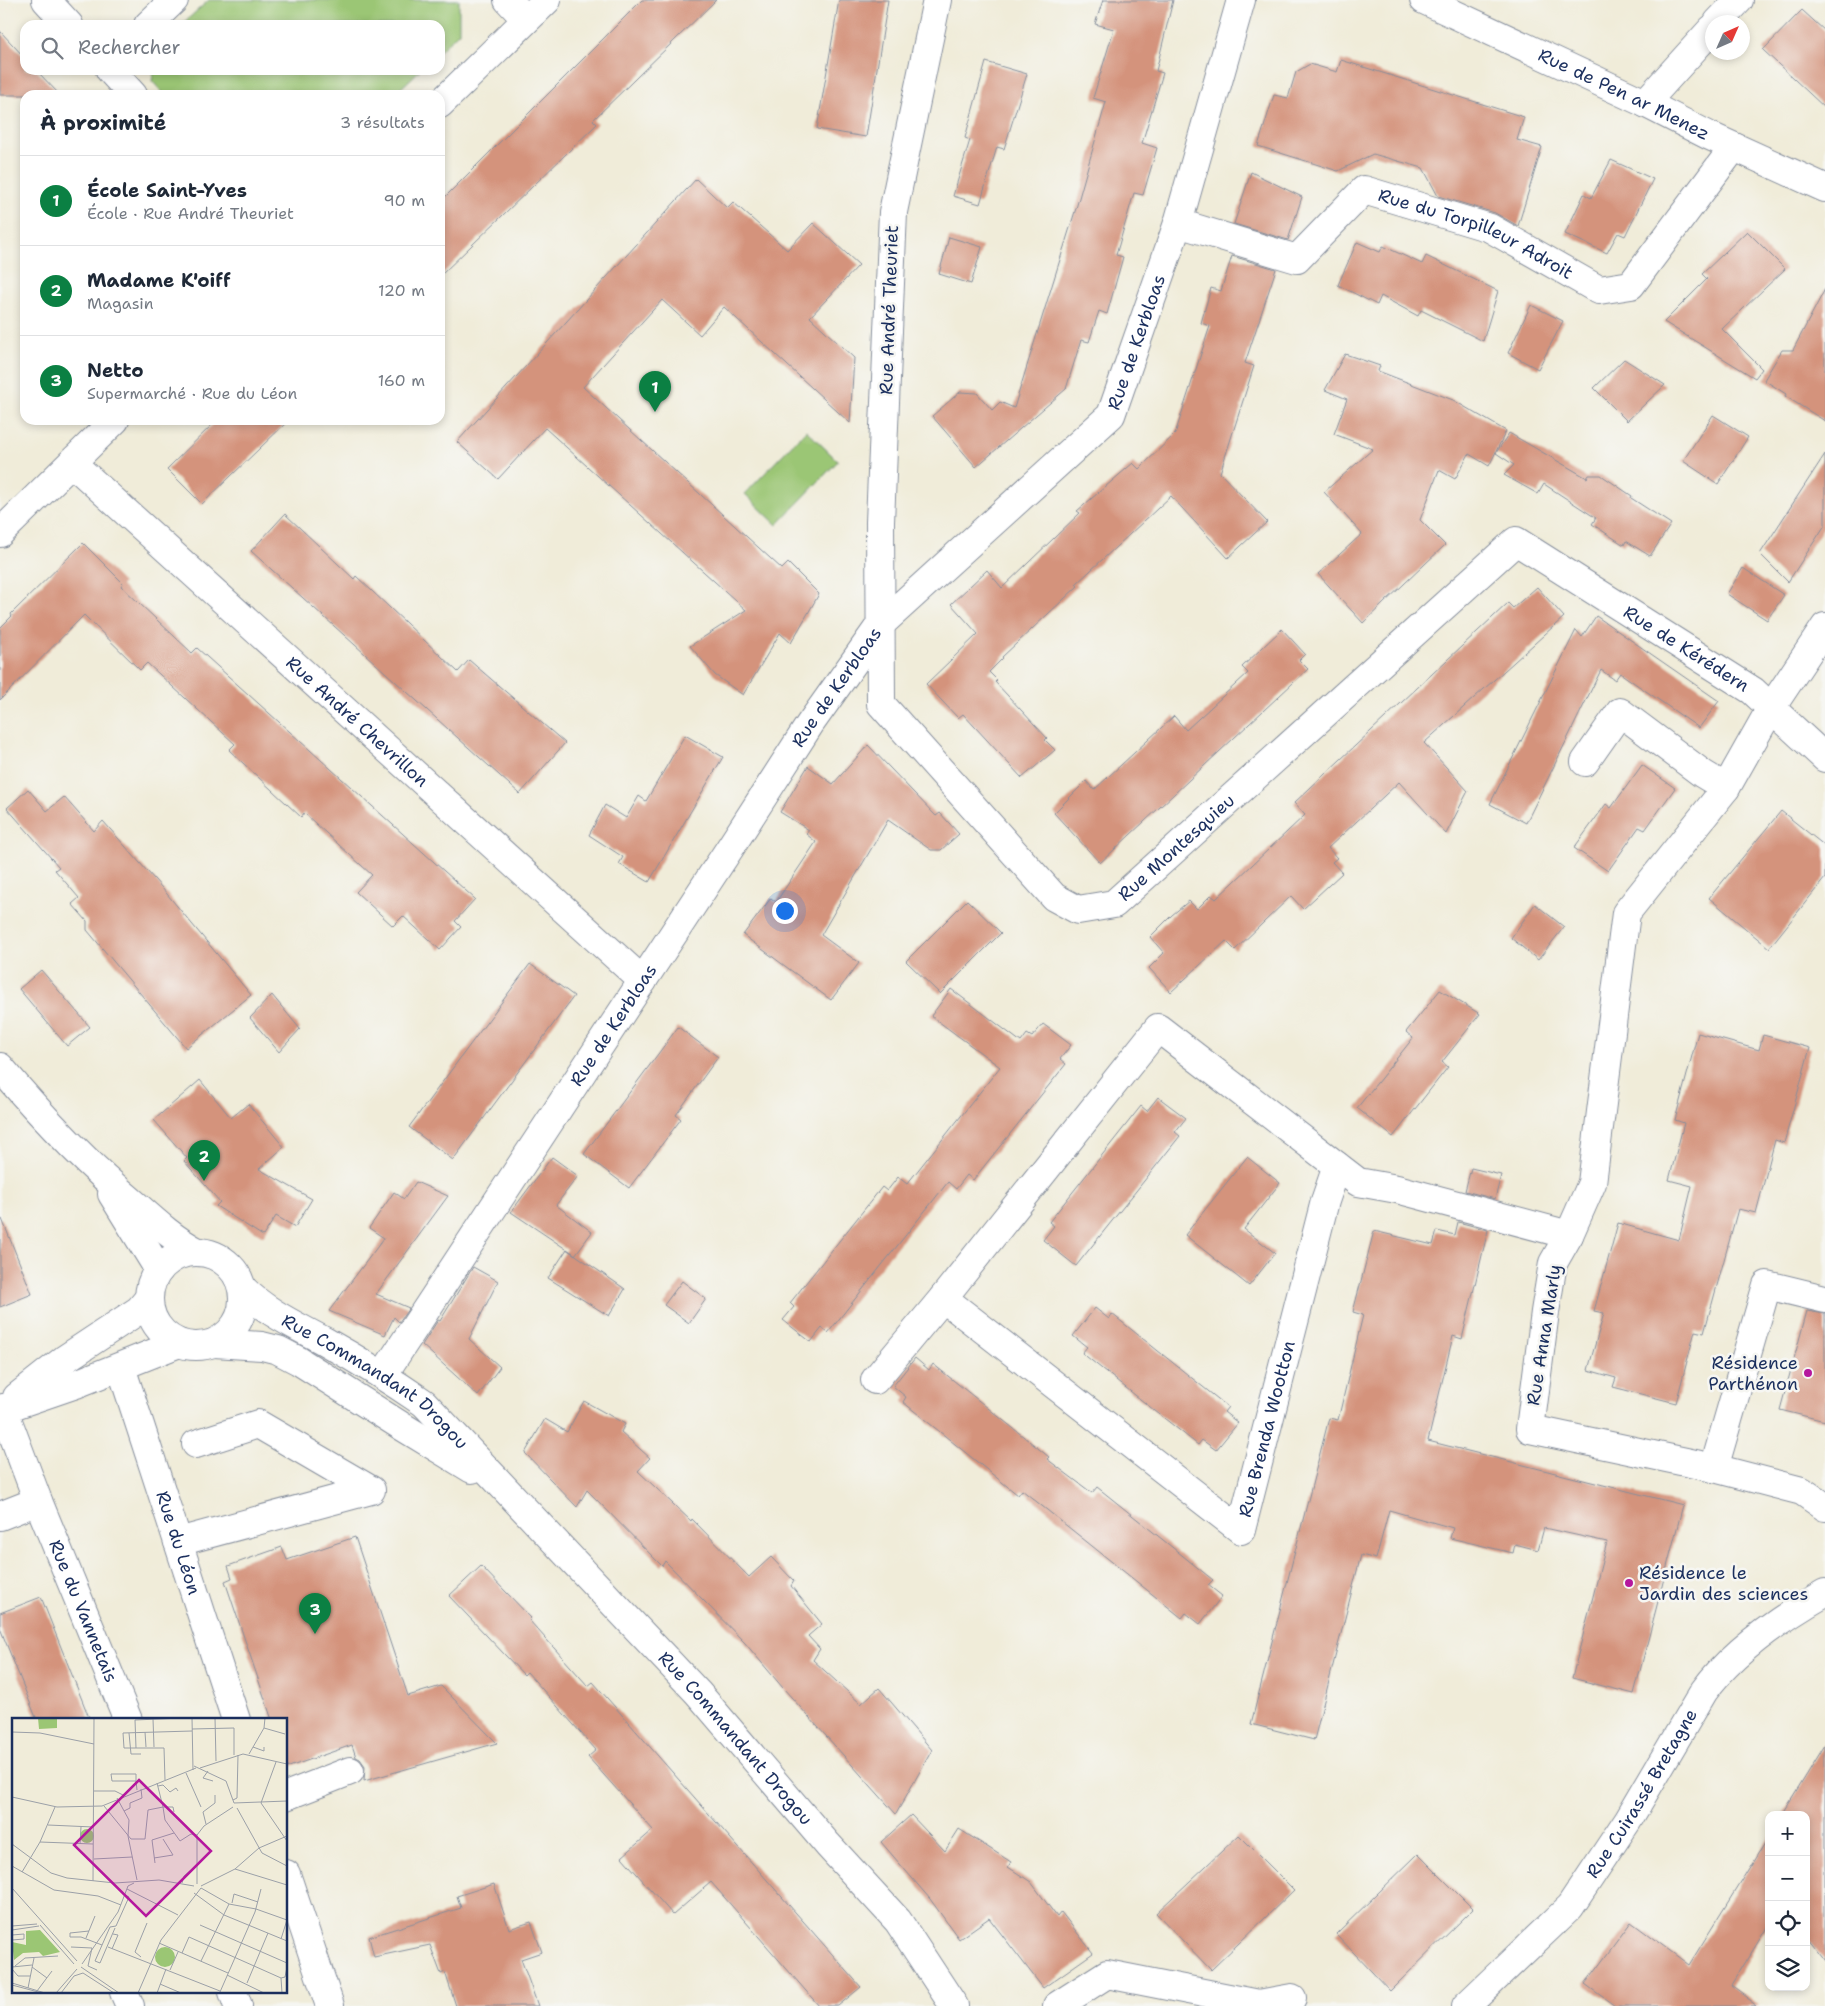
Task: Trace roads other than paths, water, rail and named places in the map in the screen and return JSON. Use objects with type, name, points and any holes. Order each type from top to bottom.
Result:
[{"type":"street","points":[[46,0],[64,20]]},
{"type":"street","points":[[153,20],[174,0]]},
{"type":"street","points":[[508,0],[526,20]]},
{"type":"street","points":[[445,99],[547,0]]},
{"type":"street","name":"Rue André Theuriet","points":[[881,624],[880,522],[893,212],[937,0]]},
{"type":"street","name":"Rue de Kerbloas","points":[[383,1375],[810,724],[881,624],[1111,415],[1178,223],[1241,0]]},
{"type":"street","name":"Rue de Pen ar Menez","points":[[1424,0],[1645,103],[1734,147],[1825,188]]},
{"type":"street","points":[[1725,15],[1739,0]]},
{"type":"street","points":[[1645,103],[1705,37]]},
{"type":"street","points":[[115,75],[128,90]]},
{"type":"street","name":"Rue du Torpilleur Adroit","points":[[1178,223],[1296,259],[1364,190],[1490,228],[1599,290],[1631,285],[1734,147]]},
{"type":"street","points":[[0,533],[110,425]]},
{"type":"street","name":"Rue André Chevrillon","points":[[72,463],[643,981]]},
{"type":"street","name":"Rue Montesquieu","points":[[881,624],[881,704],[1054,897],[1078,910],[1114,904],[1516,541]]},
{"type":"street","name":"Rue de Kérédern","points":[[1516,541],[1753,691],[1825,758]]},
{"type":"street","points":[[1585,762],[1620,712],[1703,774],[1726,788],[1771,708],[1825,627]]},
{"type":"street","name":"Rue Anna Marly","points":[[1726,788],[1626,913],[1592,1183],[1569,1235],[1553,1263],[1544,1312],[1530,1429],[1714,1468],[1802,1491],[1825,1507]]},
{"type":"street","points":[[875,1380],[943,1298],[1158,1028],[1358,1182],[1397,1189],[1569,1235]]},
{"type":"street","points":[[0,1066],[36,1109],[101,1176],[179,1242],[198,1252],[218,1257],[234,1270],[243,1289],[242,1311],[238,1321],[228,1334],[214,1343],[196,1347],[179,1343],[167,1336],[157,1325],[151,1312],[149,1298],[150,1288],[159,1270],[176,1256],[198,1252]]},
{"type":"street","name":"Rue Brenda Wootton","points":[[943,1298],[1241,1530],[1325,1201],[1337,1166]]},
{"type":"street","points":[[101,1176],[139,1241],[159,1270]]},
{"type":"street","points":[[1714,1468],[1766,1286],[1825,1299]]},
{"type":"street","name":"Rue Commandant Drogou","points":[[243,1289],[254,1300],[282,1318],[383,1375],[424,1403],[698,1693],[828,1845],[898,1921],[954,2006]]},
{"type":"street","points":[[2,1409],[65,1358],[139,1310],[149,1298]]},
{"type":"street","points":[[2,1409],[76,1384],[179,1343]]},
{"type":"street","name":"Rue Commandant Drogou","points":[[214,1343],[262,1346],[278,1350],[300,1361],[403,1428],[500,1485]]},
{"type":"street","name":"Rue du Léon","points":[[121,1366],[235,1718]]},
{"type":"street","name":"Rue du Vannetais","points":[[2,1409],[127,1718]]},
{"type":"street","points":[[178,1542],[370,1490],[258,1424],[196,1444]]},
{"type":"street","points":[[0,1516],[38,1501]]},
{"type":"street","name":"Rue Cuirassé Bretagne","points":[[1466,2006],[1570,1907],[1628,1820],[1704,1691],[1718,1672],[1789,1613],[1825,1593]]},
{"type":"street","points":[[288,1795],[350,1771]]},
{"type":"street","points":[[288,1880],[330,2006]]},
{"type":"street","points":[[1057,2006],[1107,1974],[1259,2004],[1292,1998]]},
{"type":"street","points":[[125,1994],[130,2006]]},
{"type":"street","points":[[234,1994],[238,2006]]},
{"type":"place","name":"École Saint-Yves","points":[[655,412]]},
{"type":"place","name":"Madame K'oiff","points":[[204,1181]]},
{"type":"place","name":"Résidence Parthénon","points":[[1808,1373]]},
{"type":"place","name":"Résidence le Jardin des sciences","points":[[1629,1583]]},
{"type":"place","name":"Netto","points":[[315,1634]]}]
